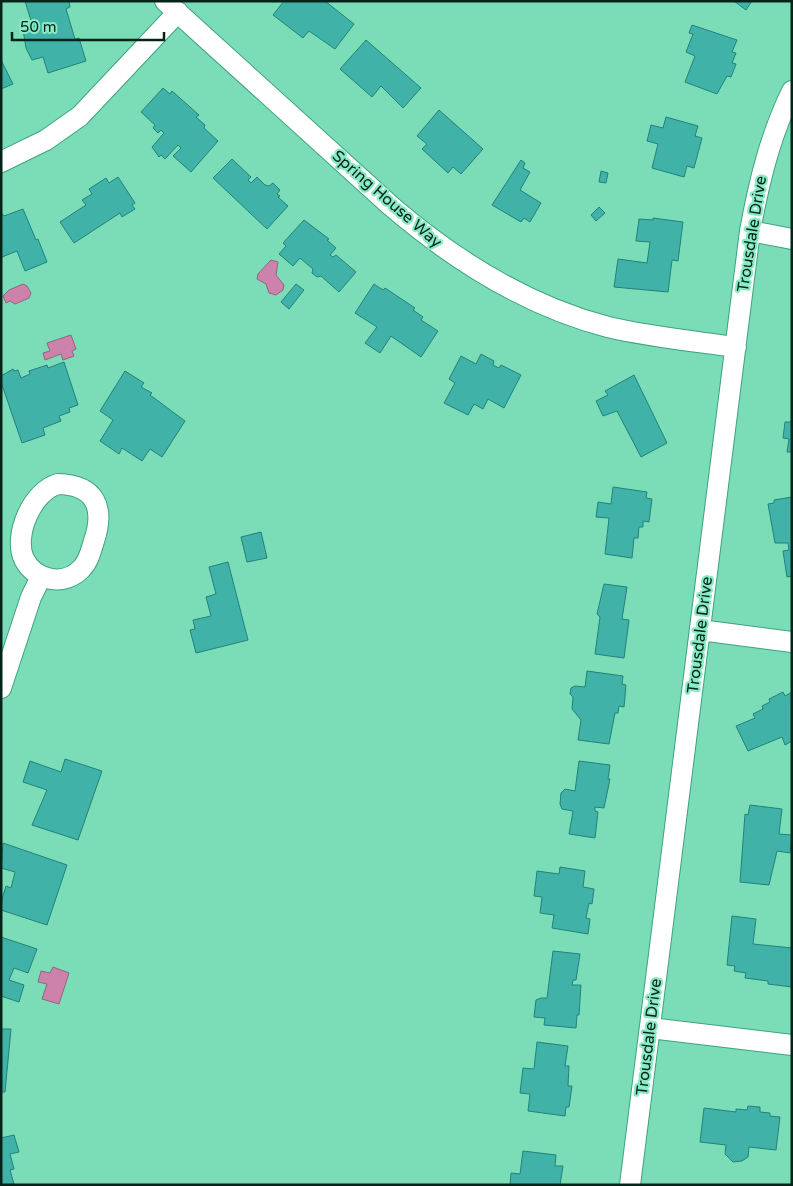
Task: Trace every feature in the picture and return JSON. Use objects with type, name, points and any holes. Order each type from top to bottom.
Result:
[{"type":"street","points":[[1,162],[46,140],[80,116],[171,7]]},
{"type":"street","name":"Spring House Way","points":[[171,7],[418,229],[463,261],[530,299],[583,320],[643,334],[736,347]]},
{"type":"street","name":"Trousdale Drive","points":[[630,1185],[750,231],[765,159],[777,124],[792,91]]},
{"type":"street","points":[[750,231],[792,239]]},
{"type":"street","points":[[58,484],[78,487],[93,498],[99,510],[99,523],[90,555],[82,568],[71,576],[57,579],[41,577],[30,568],[21,549],[22,534],[30,508],[37,497],[48,488],[58,484]]},
{"type":"street","points":[[1,688],[31,598],[41,577]]},
{"type":"street","points":[[700,630],[792,642]]},
{"type":"street","points":[[650,1028],[792,1045]]},
{"type":"shaded area","points":[[271,260],[278,262],[276,275],[284,285],[283,290],[276,295],[269,293],[266,284],[257,279],[258,274]]},
{"type":"shaded area","points":[[23,284],[27,286],[31,293],[29,298],[15,304],[10,301],[6,303],[3,296],[9,290]]},
{"type":"shaded area","points":[[71,335],[76,349],[72,351],[74,356],[63,360],[61,354],[45,360],[43,353],[50,351],[47,343]]},
{"type":"shaded area","points":[[53,967],[69,973],[59,1004],[42,999],[47,984],[38,982],[41,971],[50,973]]},
{"type":"building","points":[[25,1],[69,1],[70,7],[66,9],[75,39],[79,38],[86,61],[48,73],[43,57],[32,60],[26,48],[23,30],[33,27]]},
{"type":"building","points":[[284,1],[325,1],[354,24],[335,49],[309,31],[303,38],[273,15]]},
{"type":"building","points":[[734,1],[752,1],[746,10]]},
{"type":"building","points":[[692,25],[737,40],[732,52],[736,53],[732,63],[736,64],[731,77],[727,76],[717,94],[685,82],[695,56],[686,52],[693,34],[689,33]]},
{"type":"building","points":[[366,40],[421,88],[403,108],[381,86],[372,97],[340,69]]},
{"type":"building","points":[[1,60],[13,84],[1,89]]},
{"type":"building","points":[[163,88],[170,94],[172,91],[199,115],[196,117],[205,125],[204,128],[218,141],[191,172],[173,156],[181,148],[178,145],[165,159],[161,155],[159,157],[152,147],[164,133],[161,130],[158,133],[153,128],[155,125],[141,112]]},
{"type":"building","points":[[439,110],[483,149],[461,174],[453,167],[448,173],[422,149],[427,144],[417,136]]},
{"type":"building","points":[[666,117],[698,126],[695,136],[702,138],[694,168],[687,166],[684,177],[652,168],[658,144],[647,141],[651,125],[663,128]]},
{"type":"building","points":[[232,159],[251,177],[248,180],[251,183],[257,177],[265,185],[269,186],[273,183],[280,190],[277,194],[280,196],[278,197],[288,206],[267,229],[213,178]]},
{"type":"building","points":[[521,160],[525,163],[523,168],[530,172],[520,190],[541,203],[530,222],[524,218],[521,222],[492,205]]},
{"type":"building","points":[[601,171],[608,173],[606,183],[599,182]]},
{"type":"building","points":[[118,177],[135,203],[132,205],[135,209],[122,217],[120,213],[74,243],[60,222],[86,205],[82,200],[92,194],[89,189],[106,178],[109,183]]},
{"type":"building","points":[[599,207],[605,213],[596,221],[591,215]]},
{"type":"building","points":[[23,209],[47,262],[25,271],[17,251],[2,257],[1,260],[1,213],[4,216]]},
{"type":"building","points":[[653,218],[683,222],[678,261],[672,260],[668,292],[614,287],[618,259],[647,263],[650,242],[636,241],[639,219],[653,220]]},
{"type":"building","points":[[304,220],[329,239],[327,240],[336,248],[330,255],[333,257],[336,255],[356,272],[339,292],[321,276],[317,277],[312,273],[313,269],[300,258],[293,266],[279,254],[286,246],[283,243]]},
{"type":"building","points":[[296,284],[304,290],[289,309],[281,302]]},
{"type":"building","points":[[374,284],[383,290],[385,288],[415,308],[413,310],[423,317],[421,320],[438,331],[421,357],[391,336],[380,353],[365,343],[377,327],[355,313]]},
{"type":"building","points":[[481,354],[494,361],[493,365],[499,368],[501,365],[521,375],[504,408],[488,399],[483,409],[474,404],[468,415],[444,403],[455,383],[449,379],[461,356],[476,364]]},
{"type":"building","points":[[64,362],[78,405],[69,408],[70,412],[59,416],[61,421],[43,428],[45,435],[22,443],[1,382],[1,376],[13,369],[14,371],[18,370],[21,378],[30,374],[29,371],[47,365],[48,368]]},
{"type":"building","points":[[125,371],[144,383],[141,387],[152,393],[150,395],[185,421],[162,457],[150,449],[142,461],[122,448],[119,454],[100,441],[113,420],[100,411]]},
{"type":"building","points":[[634,375],[667,443],[641,457],[617,411],[603,416],[596,401],[608,395],[605,391]]},
{"type":"building","points":[[792,414],[792,452],[787,452],[789,439],[783,438],[785,422],[791,422]]},
{"type":"building","points":[[613,487],[647,492],[646,498],[652,499],[649,522],[643,521],[643,527],[639,527],[638,538],[634,538],[632,558],[605,554],[609,518],[596,517],[598,502],[611,504]]},
{"type":"building","points":[[792,497],[792,576],[787,577],[783,551],[789,550],[788,543],[775,543],[768,504],[774,503],[774,500]]},
{"type":"building","points":[[261,532],[267,558],[247,562],[241,537]]},
{"type":"building","points":[[228,562],[248,640],[196,653],[190,630],[195,629],[193,620],[211,616],[206,597],[216,594],[209,567]]},
{"type":"building","points":[[604,584],[627,587],[622,619],[629,620],[624,658],[595,654],[600,617],[597,614]]},
{"type":"building","points":[[587,671],[623,676],[622,684],[626,685],[624,707],[619,706],[618,713],[615,713],[609,744],[578,740],[581,720],[572,709],[573,697],[570,694],[571,688],[575,686],[585,687]]},
{"type":"building","points":[[783,692],[785,696],[792,692],[792,741],[785,745],[782,737],[748,751],[736,726],[755,718],[753,714],[763,709],[762,706],[770,702],[769,699]]},
{"type":"building","points":[[65,759],[102,771],[78,840],[32,825],[47,790],[23,782],[30,761],[61,772]]},
{"type":"building","points":[[579,761],[610,765],[608,779],[610,779],[604,808],[595,807],[595,811],[598,812],[595,838],[569,834],[573,811],[562,809],[560,804],[561,793],[565,789],[575,791]]},
{"type":"building","points":[[750,805],[782,809],[779,834],[792,835],[790,853],[777,851],[769,885],[740,882],[745,814],[748,815]]},
{"type":"building","points":[[3,843],[67,865],[47,925],[1,910],[6,886],[11,888],[15,872],[1,868]]},
{"type":"building","points":[[560,867],[585,871],[583,887],[594,889],[592,904],[589,903],[586,918],[590,919],[588,934],[552,928],[554,915],[540,913],[542,897],[534,896],[537,871],[559,874]]},
{"type":"building","points":[[732,916],[756,919],[753,944],[792,948],[792,987],[768,984],[768,981],[745,978],[746,973],[734,971],[735,966],[727,965]]},
{"type":"building","points":[[1,937],[37,949],[28,973],[14,968],[9,980],[24,985],[19,1002],[1,996]]},
{"type":"building","points":[[553,951],[580,954],[576,980],[573,980],[572,985],[581,985],[576,1028],[544,1025],[545,1018],[534,1017],[536,1000],[547,998]]},
{"type":"building","points":[[1,1029],[11,1029],[5,1092],[1,1092]]},
{"type":"building","points":[[537,1042],[568,1046],[565,1066],[569,1066],[568,1086],[572,1086],[569,1107],[566,1107],[565,1116],[528,1111],[530,1094],[520,1093],[523,1068],[534,1069]]},
{"type":"building","points":[[748,1106],[760,1107],[760,1112],[780,1117],[776,1150],[749,1147],[748,1157],[742,1161],[733,1162],[725,1154],[726,1145],[700,1142],[704,1108],[736,1112],[736,1109],[747,1110]]},
{"type":"building","points":[[14,1135],[19,1152],[10,1154],[14,1169],[10,1170],[14,1184],[1,1185],[1,1138]]},
{"type":"building","points":[[523,1151],[556,1155],[555,1166],[563,1166],[560,1185],[510,1185],[511,1173],[520,1174]]}]
